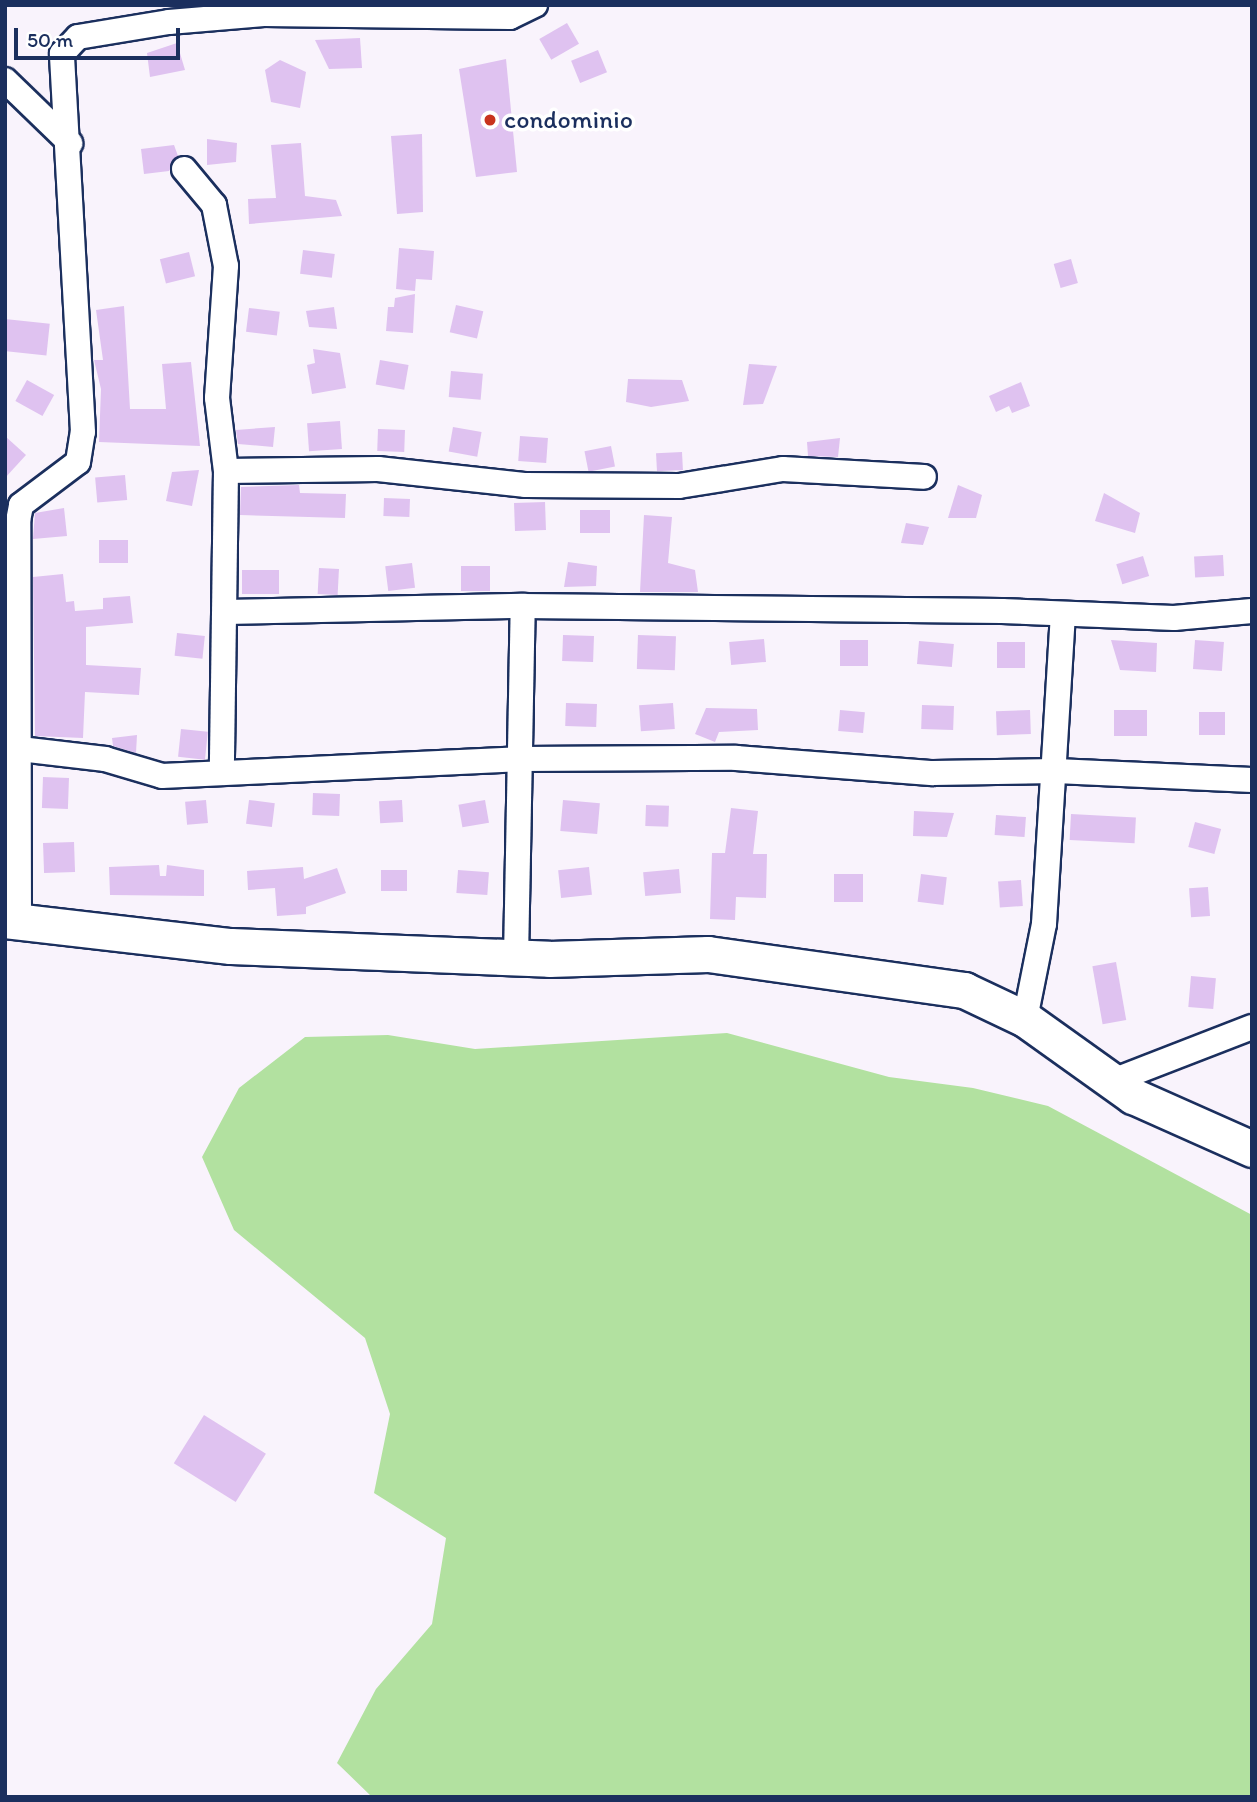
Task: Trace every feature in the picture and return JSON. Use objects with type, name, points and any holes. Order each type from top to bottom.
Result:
[{"type":"main road","points":[[12,921],[231,946],[516,958],[708,954],[964,990],[1025,1019],[1110,1082],[1252,1149]]},
{"type":"street","points":[[12,921],[20,749],[13,508],[78,462],[83,432],[70,143],[62,103],[62,54],[78,37],[107,29],[264,14],[510,17],[535,5]]},
{"type":"street","points":[[5,80],[70,143]]},
{"type":"street","points":[[184,169],[214,205],[226,266],[217,398],[226,471],[222,773]]},
{"type":"street","points":[[226,471],[378,469],[526,485],[679,485],[783,469],[924,477]]},
{"type":"street","points":[[226,612],[523,606],[1174,618],[1252,611]]},
{"type":"street","points":[[516,958],[523,606]]},
{"type":"street","points":[[1025,1019],[1044,924],[1056,771],[1063,615]]},
{"type":"street","points":[[20,749],[105,759],[162,776],[521,759],[736,758],[933,773],[1056,771],[1252,780]]},
{"type":"street","points":[[1110,1082],[1252,1027]]},
{"type":"green space","points":[[727,1033],[889,1077],[973,1088],[1048,1106],[1252,1215],[1252,1797],[372,1797],[337,1763],[376,1689],[432,1624],[446,1538],[374,1493],[390,1414],[365,1338],[234,1230],[202,1157],[239,1088],[305,1037],[388,1035],[475,1049]]},
{"type":"building","points":[[567,23],[579,44],[551,60],[539,39]]},
{"type":"building","points":[[360,38],[362,68],[329,69],[315,40]]},
{"type":"building","points":[[177,43],[185,70],[150,77],[147,53]]},
{"type":"building","points":[[598,50],[607,72],[580,83],[571,61]]},
{"type":"building","name":"condominio","points":[[506,59],[517,172],[476,177],[459,69]]},
{"type":"building","points":[[280,60],[306,72],[300,108],[271,102],[265,70]]},
{"type":"building","points":[[422,134],[423,212],[397,214],[391,136]]},
{"type":"building","points":[[207,139],[237,143],[236,162],[207,165]]},
{"type":"building","points":[[301,143],[305,196],[336,200],[342,216],[249,224],[248,199],[276,198],[271,145]]},
{"type":"building","points":[[174,145],[178,156],[169,171],[144,174],[141,149]]},
{"type":"building","points":[[399,248],[434,251],[432,280],[416,279],[415,291],[396,289]]},
{"type":"building","points":[[303,250],[335,254],[332,278],[300,274]]},
{"type":"building","points":[[189,252],[195,276],[166,284],[160,259]]},
{"type":"building","points":[[1071,259],[1078,283],[1061,288],[1054,264]]},
{"type":"building","points":[[415,294],[413,333],[386,331],[388,307],[394,307],[395,298]]},
{"type":"building","points":[[456,305],[483,311],[477,339],[450,332]]},
{"type":"building","points":[[124,306],[130,409],[166,409],[162,364],[191,362],[200,446],[99,442],[101,389],[94,360],[103,360],[96,310]]},
{"type":"building","points":[[334,307],[337,329],[309,327],[306,311]]},
{"type":"building","points":[[249,308],[280,312],[277,336],[246,332]]},
{"type":"building","points":[[5,319],[50,324],[46,356],[5,351]]},
{"type":"building","points":[[313,349],[340,353],[346,388],[312,394],[307,365],[315,363]]},
{"type":"building","points":[[380,360],[409,365],[404,390],[376,385]]},
{"type":"building","points":[[749,364],[777,366],[763,404],[743,405]]},
{"type":"building","points":[[451,371],[483,374],[481,400],[449,397]]},
{"type":"building","points":[[628,379],[682,380],[689,401],[651,407],[626,402]]},
{"type":"building","points":[[27,380],[54,395],[42,416],[15,401]]},
{"type":"building","points":[[1021,382],[1030,406],[1012,413],[1009,406],[996,412],[989,396]]},
{"type":"building","points":[[340,421],[342,449],[309,451],[307,423]]},
{"type":"building","points":[[275,427],[273,447],[238,444],[236,430]]},
{"type":"building","points":[[453,427],[482,432],[477,457],[449,452]]},
{"type":"building","points":[[378,429],[405,430],[404,452],[377,451]]},
{"type":"building","points":[[5,436],[26,455],[5,478]]},
{"type":"building","points":[[520,436],[548,438],[546,463],[518,461]]},
{"type":"building","points":[[840,438],[838,457],[808,456],[807,442]]},
{"type":"building","points":[[611,446],[615,467],[589,472],[584,451]]},
{"type":"building","points":[[682,452],[683,470],[657,471],[656,453]]},
{"type":"building","points":[[199,470],[192,506],[166,501],[172,472]]},
{"type":"building","points":[[125,475],[127,500],[97,503],[95,478]]},
{"type":"building","points":[[299,485],[300,493],[346,494],[345,518],[240,515],[241,487]]},
{"type":"building","points":[[958,485],[982,495],[976,518],[948,518]]},
{"type":"building","points":[[1104,493],[1140,513],[1135,533],[1095,521]]},
{"type":"building","points":[[384,498],[410,499],[409,517],[383,516]]},
{"type":"building","points":[[545,502],[546,530],[515,531],[514,503]]},
{"type":"building","points":[[64,508],[67,536],[33,539],[35,513]]},
{"type":"building","points":[[580,510],[610,510],[610,533],[580,533]]},
{"type":"building","points":[[644,515],[672,517],[668,563],[695,570],[698,592],[640,592]]},
{"type":"building","points":[[906,523],[929,527],[923,545],[901,543]]},
{"type":"building","points":[[99,540],[128,540],[128,563],[99,563]]},
{"type":"building","points":[[1223,555],[1224,576],[1195,577],[1194,557]]},
{"type":"building","points":[[1143,556],[1149,576],[1122,584],[1116,564]]},
{"type":"building","points":[[568,562],[597,566],[596,586],[564,587]]},
{"type":"building","points":[[412,563],[415,588],[388,591],[385,566]]},
{"type":"building","points":[[461,566],[490,566],[490,591],[461,591]]},
{"type":"building","points":[[319,568],[339,569],[338,595],[318,594]]},
{"type":"building","points":[[242,570],[279,570],[279,594],[242,594]]},
{"type":"building","points":[[63,574],[66,602],[74,601],[75,611],[103,609],[103,598],[130,596],[133,623],[86,627],[86,665],[141,668],[139,695],[85,692],[83,738],[35,736],[33,577]]},
{"type":"building","points":[[177,633],[205,636],[202,659],[175,656]]},
{"type":"building","points":[[563,635],[594,636],[593,662],[562,661]]},
{"type":"building","points":[[638,635],[676,636],[675,670],[637,669]]},
{"type":"building","points":[[764,639],[766,662],[731,665],[729,642]]},
{"type":"building","points":[[840,640],[868,640],[868,666],[840,666]]},
{"type":"building","points":[[1111,640],[1157,643],[1156,672],[1120,670]]},
{"type":"building","points":[[1195,640],[1224,642],[1222,671],[1193,669]]},
{"type":"building","points":[[919,641],[954,644],[952,667],[917,664]]},
{"type":"building","points":[[997,642],[1025,642],[1025,668],[997,668]]},
{"type":"building","points":[[566,703],[597,704],[596,727],[565,726]]},
{"type":"building","points":[[673,703],[675,729],[641,731],[639,705]]},
{"type":"building","points":[[922,705],[954,706],[953,730],[921,729]]},
{"type":"building","points":[[706,708],[757,709],[758,730],[719,732],[715,742],[695,734]]},
{"type":"building","points":[[840,710],[865,712],[863,733],[838,731]]},
{"type":"building","points":[[1030,710],[1031,734],[997,735],[996,711]]},
{"type":"building","points":[[1114,710],[1147,710],[1147,736],[1114,736]]},
{"type":"building","points":[[1199,712],[1225,712],[1225,735],[1199,735]]},
{"type":"building","points":[[181,729],[208,732],[205,760],[178,757]]},
{"type":"building","points":[[137,735],[136,753],[113,746],[112,738]]},
{"type":"building","points":[[43,777],[69,778],[68,809],[42,808]]},
{"type":"building","points":[[313,793],[340,794],[339,816],[312,815]]},
{"type":"building","points":[[206,800],[208,823],[187,825],[185,802]]},
{"type":"building","points":[[249,800],[275,803],[272,827],[246,824]]},
{"type":"building","points":[[402,800],[403,822],[380,823],[379,801]]},
{"type":"building","points":[[485,800],[489,823],[462,827],[458,805]]},
{"type":"building","points":[[563,800],[600,803],[597,834],[560,831]]},
{"type":"building","points":[[646,805],[669,806],[668,827],[645,826]]},
{"type":"building","points":[[731,808],[758,811],[753,854],[767,854],[766,898],[736,897],[735,920],[710,919],[712,853],[725,853]]},
{"type":"building","points":[[914,811],[954,813],[947,837],[913,836]]},
{"type":"building","points":[[1071,814],[1136,817],[1135,843],[1070,840]]},
{"type":"building","points":[[996,815],[1026,817],[1025,837],[995,835]]},
{"type":"building","points":[[1195,822],[1221,829],[1214,854],[1188,847]]},
{"type":"building","points":[[74,842],[75,872],[44,873],[43,843]]},
{"type":"building","points":[[159,865],[160,876],[166,876],[167,865],[204,870],[204,896],[110,895],[109,867]]},
{"type":"building","points":[[303,867],[304,879],[337,868],[346,893],[306,907],[306,914],[277,916],[275,888],[248,890],[247,871]]},
{"type":"building","points":[[589,867],[592,895],[561,898],[558,870]]},
{"type":"building","points":[[679,869],[681,893],[645,896],[643,872]]},
{"type":"building","points":[[381,870],[407,870],[407,891],[381,891]]},
{"type":"building","points":[[458,870],[489,872],[487,895],[456,893]]},
{"type":"building","points":[[834,874],[863,874],[863,902],[834,902]]},
{"type":"building","points":[[921,874],[947,877],[943,905],[918,902]]},
{"type":"building","points":[[1021,880],[1023,906],[1000,908],[998,882]]},
{"type":"building","points":[[1208,887],[1210,916],[1191,917],[1189,888]]},
{"type":"building","points":[[1116,962],[1126,1020],[1103,1024],[1092,966]]},
{"type":"building","points":[[1191,976],[1216,978],[1213,1009],[1188,1007]]},
{"type":"building","points":[[204,1415],[266,1454],[236,1502],[174,1463]]},
{"type":"place","name":"condominio","points":[[490,120]]}]
